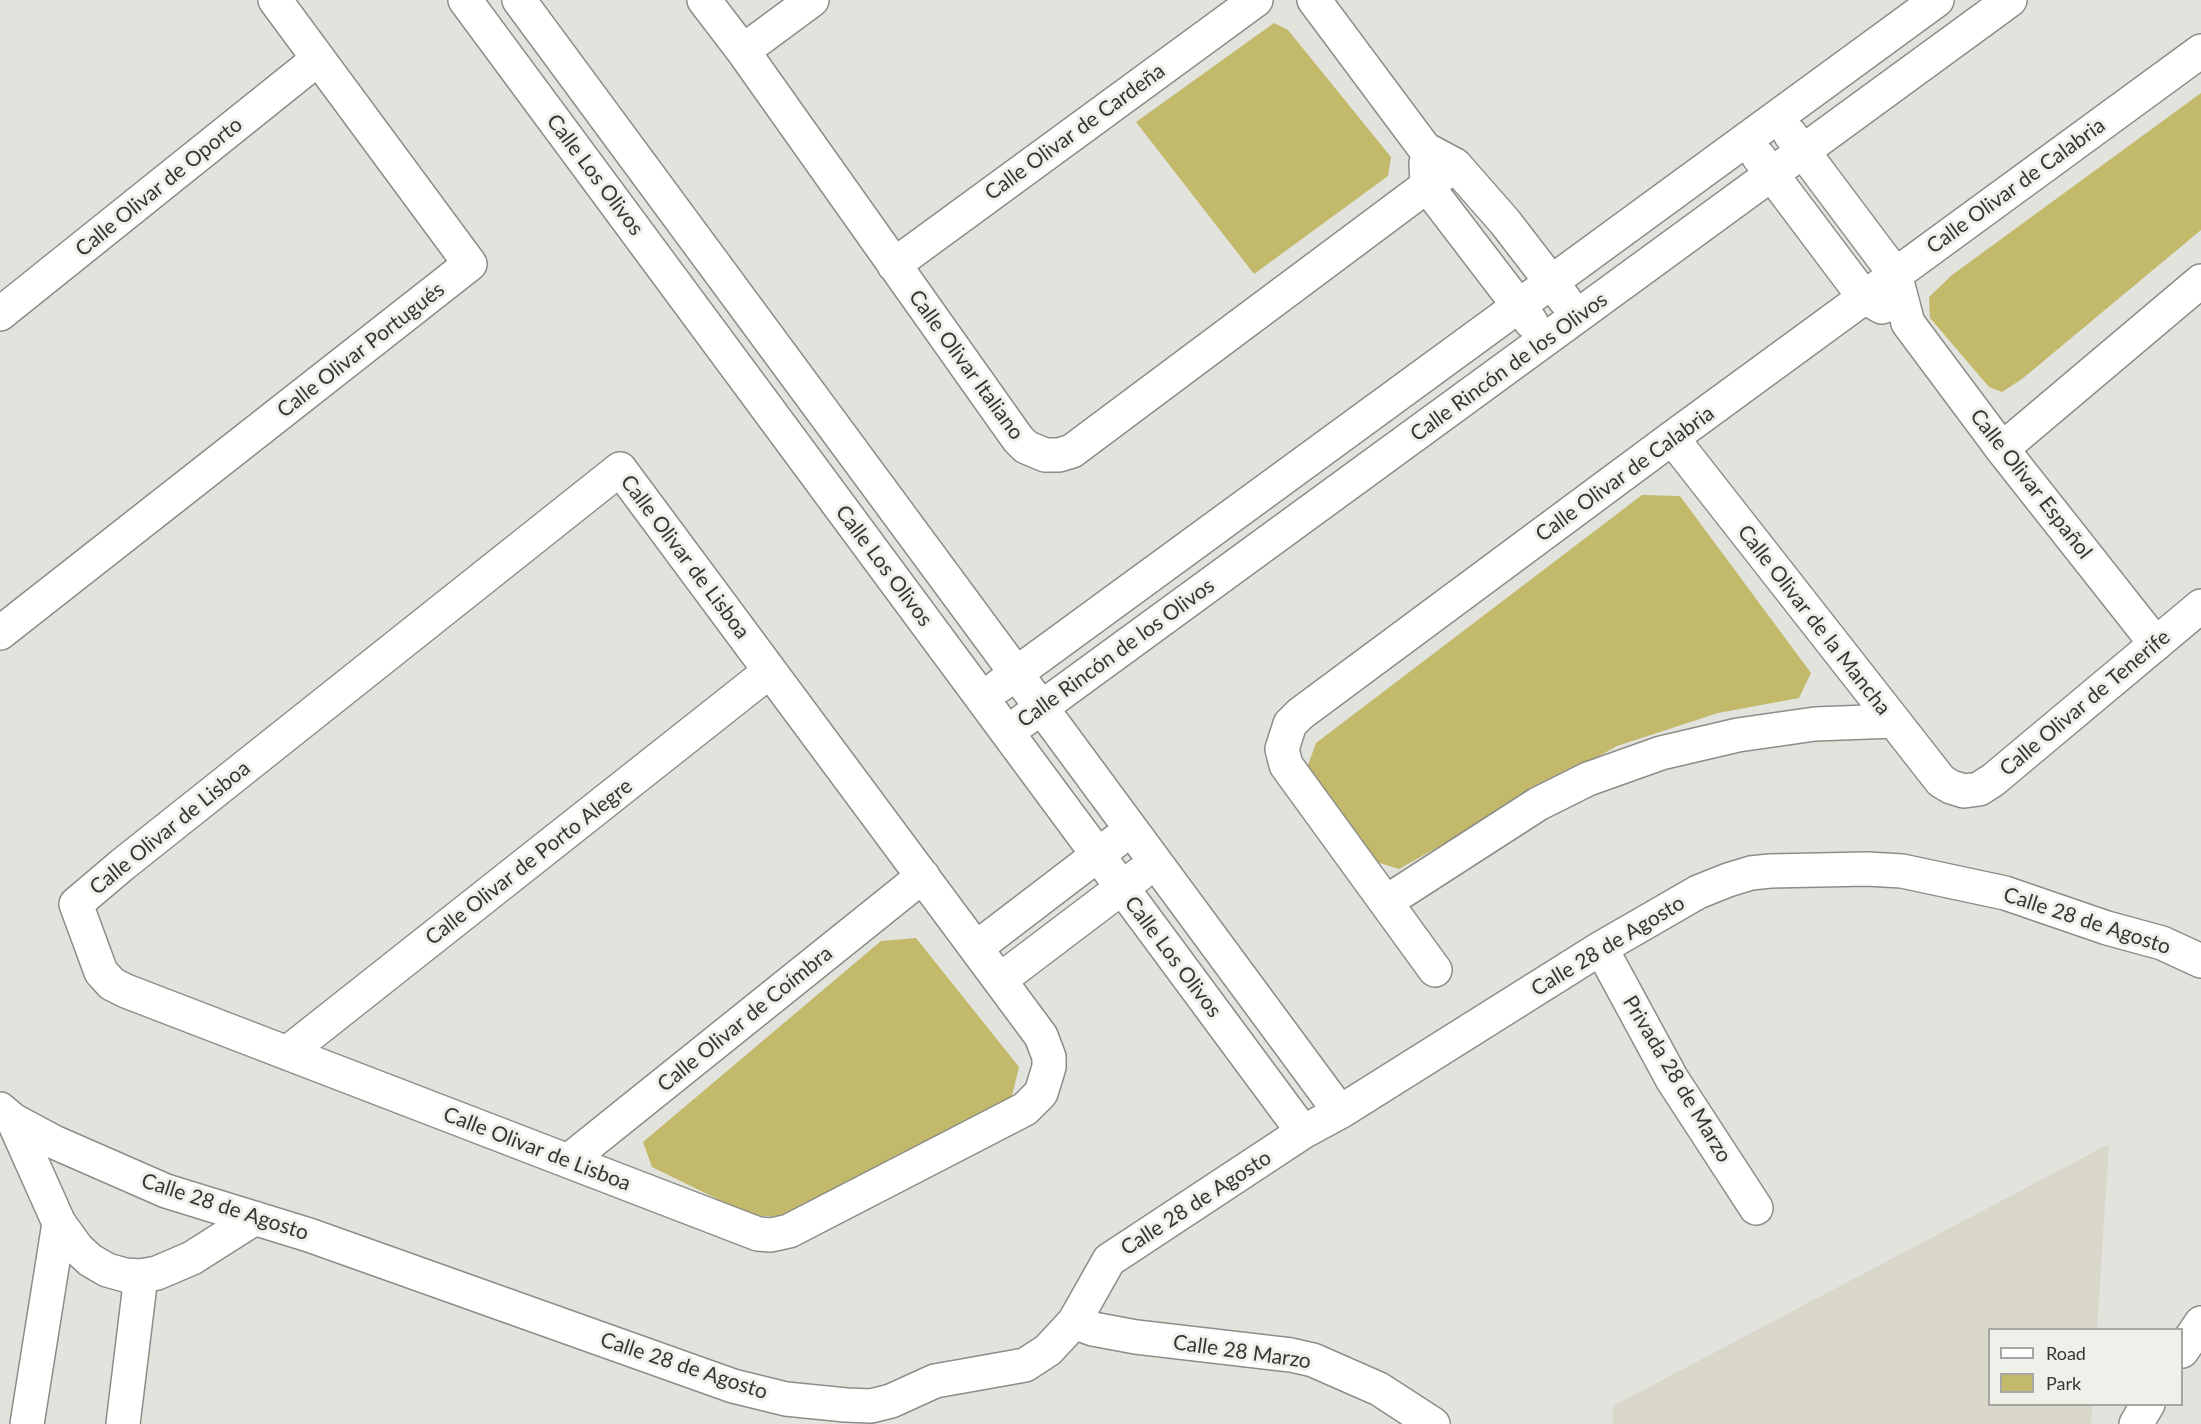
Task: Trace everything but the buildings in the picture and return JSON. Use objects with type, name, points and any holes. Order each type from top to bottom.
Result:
[{"type":"street","name":"Calle Los Olivos","points":[[465,0],[1303,1132]]},
{"type":"street","name":"Calle Los Olivos","points":[[519,0],[1340,1112]]},
{"type":"street","name":"Calle Olivar Italiano","points":[[704,0],[743,51],[1018,439],[1026,447],[1045,455],[1059,455],[1072,451],[1455,165]]},
{"type":"street","points":[[743,51],[812,0]]},
{"type":"street","name":"Calle Olivar de Cardeña","points":[[894,265],[1256,0]]},
{"type":"street","points":[[1314,0],[1425,149],[1455,165],[1505,222],[1578,317]]},
{"type":"street","name":"Calle Rincón de los Olivos","points":[[982,699],[1937,0]]},
{"type":"street","name":"Calle Rincón de los Olivos","points":[[1007,733],[2010,0]]},
{"type":"street","name":"Calle Olivar Portugués","points":[[0,633],[470,264],[318,60],[282,2]]},
{"type":"street","name":"Calle Olivar de Calabria","points":[[1435,970],[1286,765],[1282,749],[1290,724],[1319,699],[1672,438],[2201,51]]},
{"type":"street","name":"Calle Olivar de Oporto","points":[[0,314],[318,60]]},
{"type":"street","name":"Calle Olivar Español","points":[[1777,117],[1895,274],[1908,323],[2002,449],[2156,644]]},
{"type":"street","name":"Calle Olivar Español","points":[[1746,140],[1864,297],[1908,323]]},
{"type":"street","points":[[1425,149],[1426,186],[1544,341]]},
{"type":"street","points":[[2002,449],[2201,281]]},
{"type":"street","name":"Calle Olivar de la Mancha","points":[[1672,438],[1941,781],[1964,791]]},
{"type":"street","name":"Calle Olivar de Lisboa","points":[[620,469],[922,876],[1041,1035],[1049,1057],[1041,1093],[1025,1109],[789,1231],[771,1235],[758,1234],[126,991],[112,984],[101,972],[76,904],[620,469]]},
{"type":"street","name":"Calle Olivar de Tenerife","points":[[1964,791],[1979,789],[1993,780],[2201,606]]},
{"type":"street","name":"Calle Olivar de Porto Alegre","points":[[287,1053],[770,671]]},
{"type":"street","points":[[1386,902],[1538,804],[1588,779],[1661,753],[1738,735],[1815,724],[1894,721]]},
{"type":"street","points":[[976,948],[1131,829]]},
{"type":"street","points":[[1000,980],[1156,862]]},
{"type":"street","name":"Calle 28 de Agosto","points":[[7,1115],[54,1142],[166,1191],[309,1234],[733,1386],[786,1399],[846,1406],[871,1406],[891,1401],[935,1381],[1025,1365],[1048,1350],[1074,1322],[1109,1260],[1303,1132],[1340,1112],[1601,948],[1698,892],[1751,873],[1867,869],[1902,871],[2005,893],[2162,944],[2201,961]]},
{"type":"street","name":"Calle Olivar de Coímbra","points":[[568,1161],[922,876]]},
{"type":"street","name":"Privada 28 de Marzo","points":[[1601,948],[1672,1079],[1756,1208]]},
{"type":"street","points":[[7,1115],[59,1223],[77,1248],[90,1260],[107,1270],[125,1275],[157,1274],[192,1258],[255,1218]]},
{"type":"street","points":[[27,1424],[59,1223]]},
{"type":"street","points":[[123,1424],[141,1276]]},
{"type":"street","name":"Calle 28 Marzo","points":[[1074,1322],[1093,1329],[1136,1337],[1291,1355],[1313,1360],[1378,1389],[1433,1424]]},
{"type":"street","points":[[2183,1348],[2201,1323]]},
{"type":"street","points":[[2136,1424],[2147,1406]]},
{"type":"shaded area","points":[[2109,1144],[2097,1328],[1988,1328],[1988,1406],[2092,1406],[2091,1424],[1613,1424],[1613,1406]]},
{"type":"green space","points":[[1274,23],[1288,30],[1391,157],[1388,176],[1254,274],[1136,122]]},
{"type":"green space","points":[[2201,93],[2201,230],[2022,379],[2002,392],[1989,387],[1930,318],[1929,297],[1952,275]]},
{"type":"green space","points":[[1642,495],[1680,496],[1811,673],[1799,698],[1718,713],[1617,746],[1399,869],[1370,860],[1307,768],[1316,743]]},
{"type":"green space","points":[[916,938],[1019,1067],[1011,1100],[780,1217],[750,1215],[652,1167],[643,1142],[881,941]]}]
